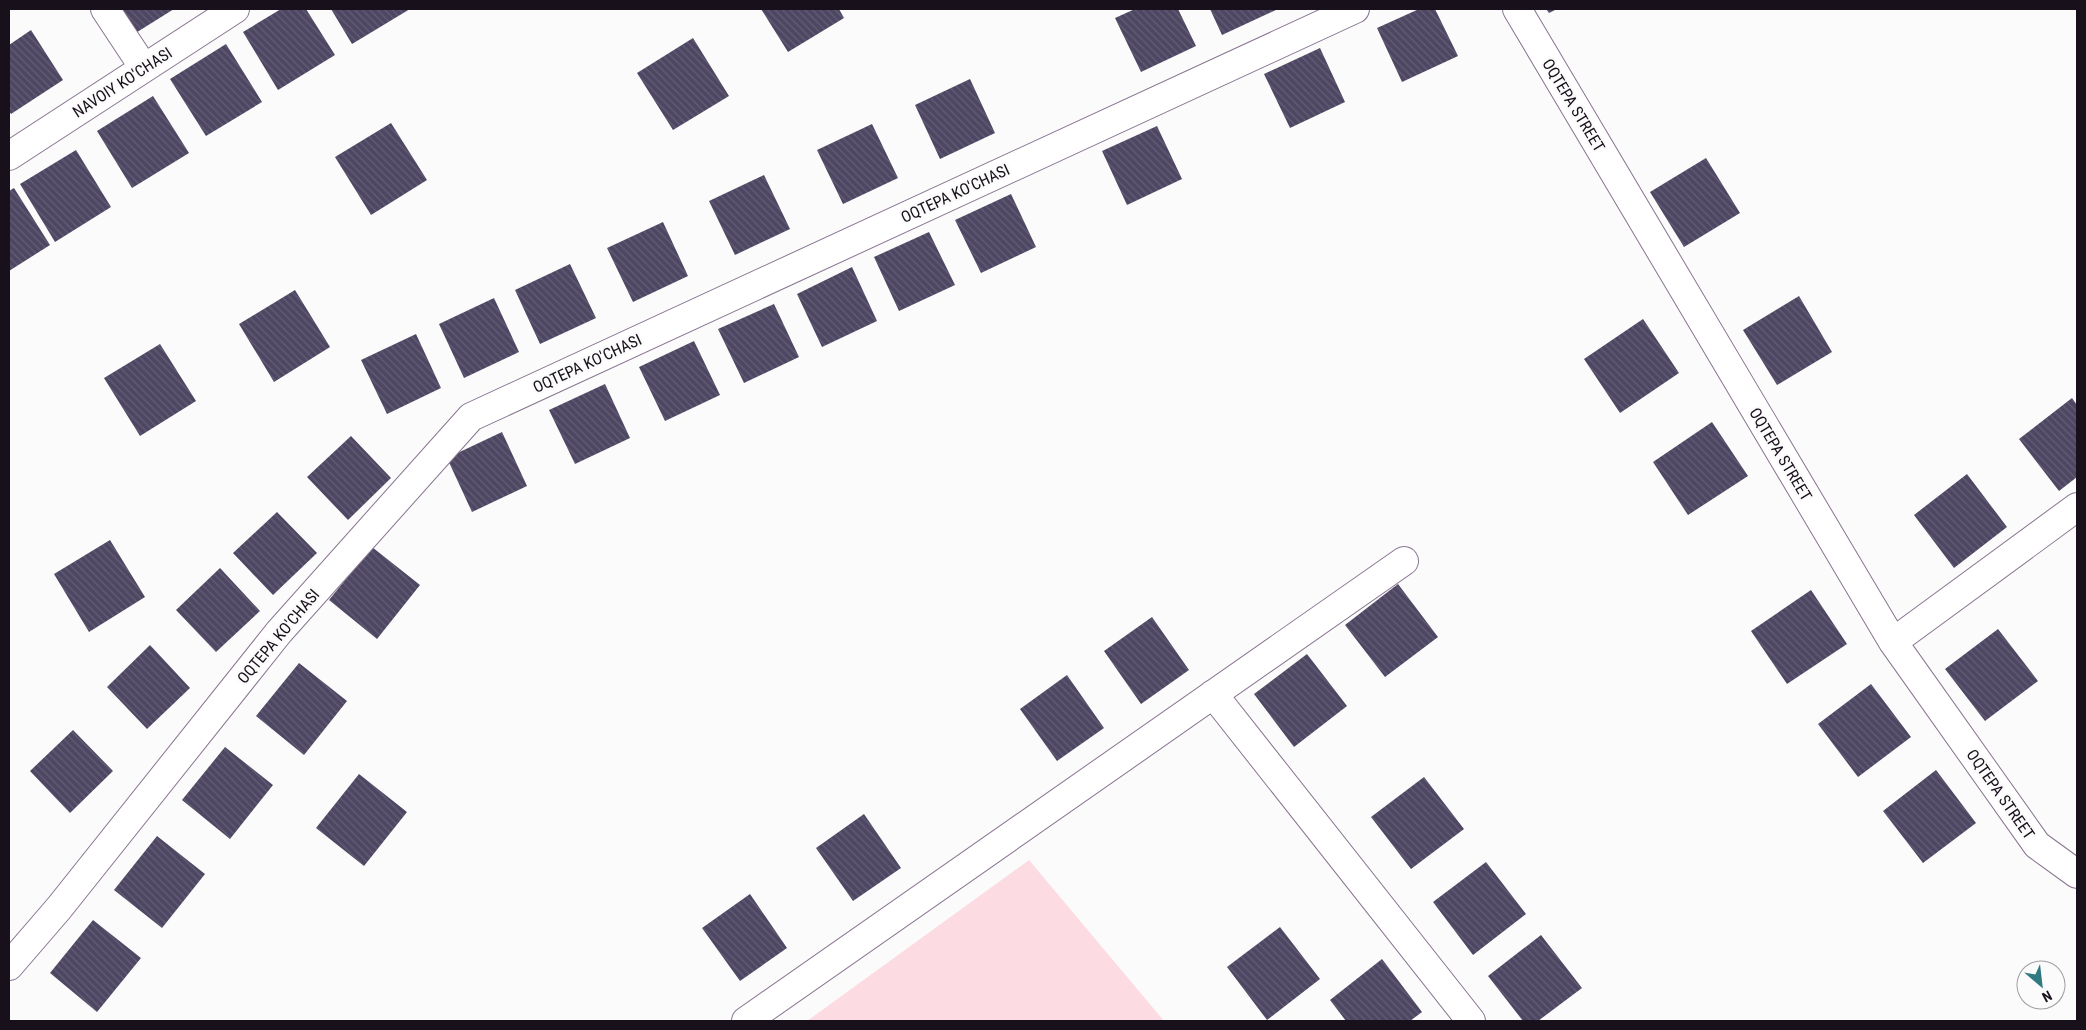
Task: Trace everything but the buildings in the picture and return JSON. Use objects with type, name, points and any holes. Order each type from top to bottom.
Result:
[{"type":"street","points":[[105,9],[144,68]]},
{"type":"street","name":"NAVOIY KO'CHASI","points":[[9,156],[235,9]]},
{"type":"street","name":"OQTEPA KO'CHASI","points":[[9,966],[59,908],[280,632],[471,417],[1354,9]]},
{"type":"street","name":"OQTEPA STREET","points":[[1517,9],[1893,642],[2037,845],[2077,874]]},
{"type":"street","points":[[1893,642],[2077,507]]},
{"type":"street","points":[[746,1021],[1404,561]]},
{"type":"street","points":[[1213,694],[1471,1021]]},
{"type":"shaded area","points":[[1029,860],[1164,1021],[807,1021]]}]
